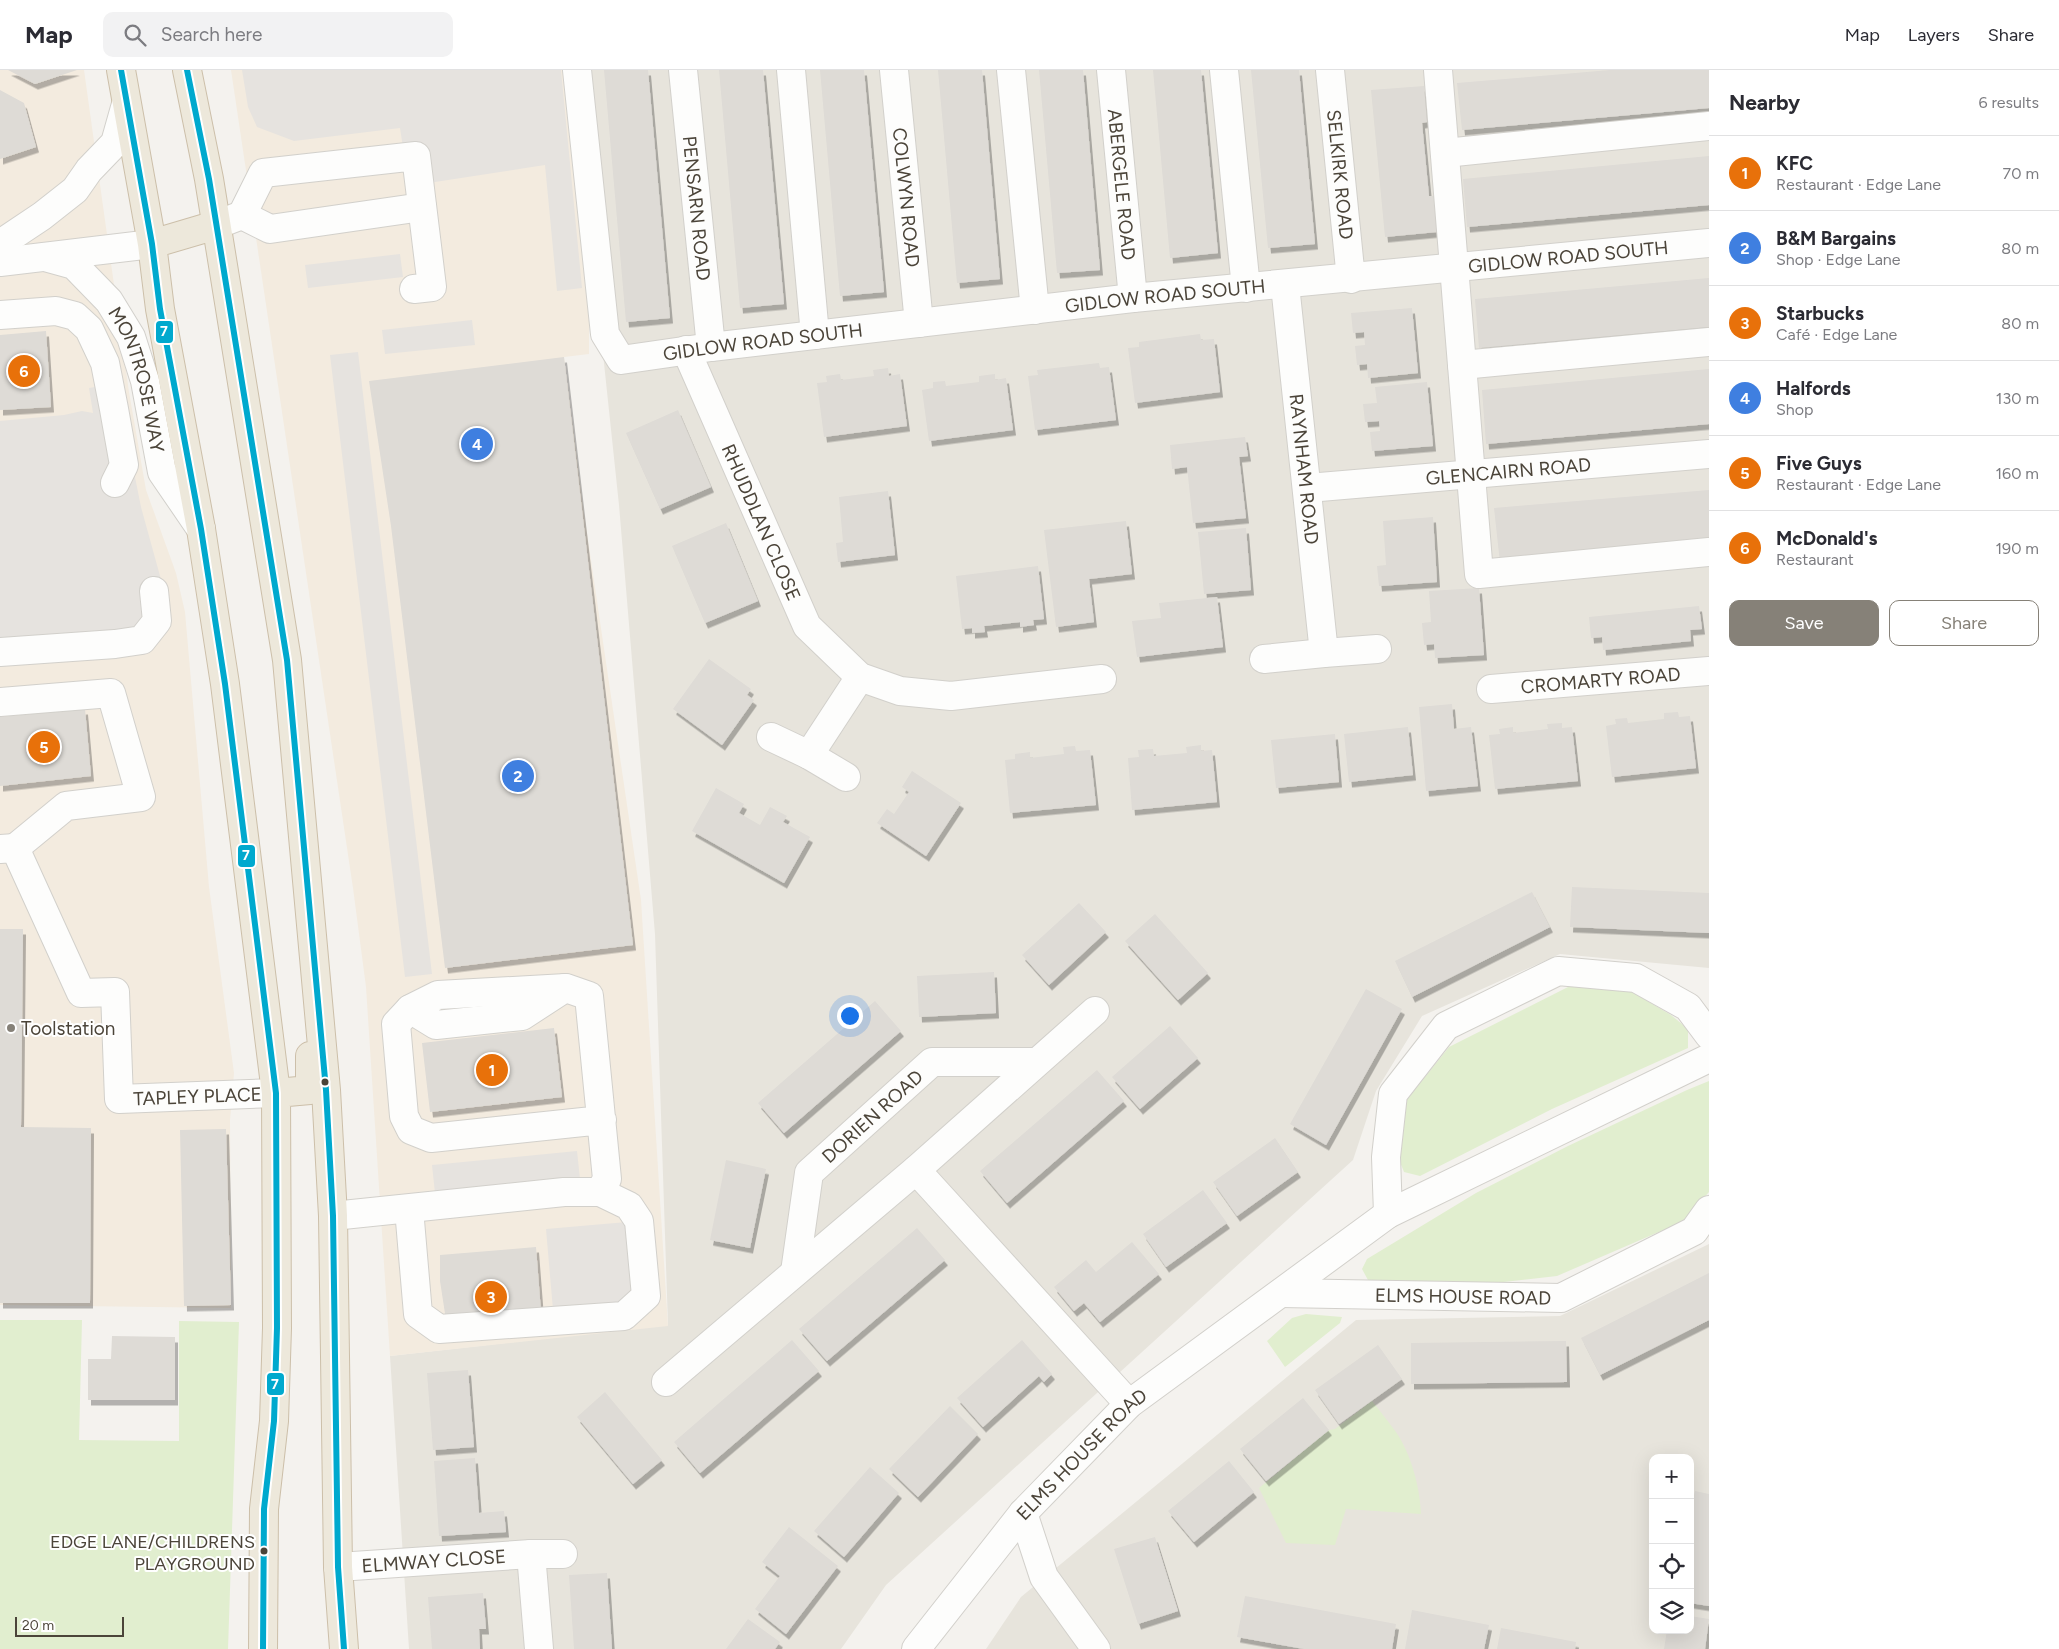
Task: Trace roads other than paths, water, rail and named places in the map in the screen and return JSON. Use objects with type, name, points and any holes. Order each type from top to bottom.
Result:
[{"type":"highway","points":[[121,70],[152,244],[160,309],[201,529],[225,684],[276,1093],[278,1328],[274,1421],[264,1509],[263,1649]]},
{"type":"highway","points":[[187,70],[209,179],[287,660],[326,1090],[333,1216],[338,1567],[344,1649]]},
{"type":"highway","points":[[152,244],[216,225]]},
{"type":"highway","points":[[276,1093],[310,1090],[310,924]]},
{"type":"street","name":"GIDLOW ROAD SOUTH","points":[[578,70],[605,334],[621,360],[699,349],[1133,298],[1351,279],[1709,243]]},
{"type":"street","name":"PENSARN ROAD","points":[[683,70],[699,349]]},
{"type":"street","points":[[791,70],[815,335]]},
{"type":"street","name":"COLWYN ROAD","points":[[894,70],[919,323]]},
{"type":"street","points":[[1011,70],[1035,310]]},
{"type":"street","name":"ABERGELE ROAD","points":[[1112,70],[1133,298]]},
{"type":"street","points":[[1224,70],[1246,288]]},
{"type":"street","name":"SELKIRK ROAD","points":[[1330,70],[1351,279]]},
{"type":"street","points":[[1438,70],[1479,574],[1709,552]]},
{"type":"street","points":[[0,244],[42,216],[75,190],[90,170],[115,144],[126,104]]},
{"type":"street","points":[[1445,153],[1709,126]]},
{"type":"street","points":[[216,225],[242,215],[263,173],[416,156],[432,287],[414,289]]},
{"type":"street","points":[[242,215],[270,229],[422,208]]},
{"type":"street","name":"MONTROSE WAY","points":[[0,262],[152,244]]},
{"type":"street","name":"MONTROSE WAY","points":[[45,257],[74,265],[109,301],[131,337],[146,381],[162,472],[201,529]]},
{"type":"street","name":"RAYNHAM ROAD","points":[[1285,285],[1308,488],[1324,654]]},
{"type":"street","points":[[0,315],[56,312],[75,316],[89,329],[105,363],[124,465],[115,483]]},
{"type":"street","points":[[1462,365],[1709,342]]},
{"type":"street","name":"RHUDDLAN CLOSE","points":[[699,349],[807,626],[860,676],[900,691],[951,696],[1102,680]]},
{"type":"street","name":"GLENCAIRN ROAD","points":[[1308,488],[1709,454]]},
{"type":"street","points":[[0,652],[115,644],[142,640],[158,621],[154,591]]},
{"type":"street","points":[[1264,659],[1376,649]]},
{"type":"street","name":"CROMARTY ROAD","points":[[1491,689],[1709,671]]},
{"type":"street","points":[[809,755],[860,676]]},
{"type":"street","points":[[0,702],[111,693],[141,797],[66,806],[7,849]]},
{"type":"street","points":[[771,736],[809,755],[846,777]]},
{"type":"street","name":"TAPLEY PLACE","points":[[7,849],[81,993],[115,992],[119,1099],[276,1093]]},
{"type":"street","points":[[1388,1214],[1386,1157],[1393,1094],[1446,1026],[1558,971],[1636,978],[1688,1007],[1709,1036]]},
{"type":"street","points":[[600,1192],[607,1179],[602,1120],[589,996],[566,988],[438,995],[410,1009],[396,1024],[404,1116],[411,1130],[431,1138],[602,1120]]},
{"type":"street","points":[[666,1382],[916,1170],[1095,1011]]},
{"type":"street","name":"ELMS HOUSE ROAD","points":[[916,1649],[1023,1513],[1129,1404],[1388,1214],[1709,1058]]},
{"type":"street","name":"DORIEN ROAD","points":[[795,1272],[809,1173],[932,1062],[1036,1062]]},
{"type":"street","points":[[916,1170],[1129,1404]]},
{"type":"street","points":[[333,1216],[564,1192],[600,1192],[630,1206],[639,1221],[646,1296],[624,1316],[439,1329],[418,1314],[409,1209]]},
{"type":"street","name":"ELMS HOUSE ROAD","points":[[1281,1293],[1561,1298],[1694,1231],[1709,1210]]},
{"type":"street","points":[[1023,1513],[1044,1577],[1096,1649]]},
{"type":"street","name":"ELMWAY CLOSE","points":[[338,1567],[531,1554],[563,1554]]},
{"type":"street","name":"ELMWAY CLOSE","points":[[531,1554],[539,1649]]},
{"type":"place","name":"McDonald's","points":[[24,371]]},
{"type":"place","name":"Halfords","points":[[477,444]]},
{"type":"place","name":"Five Guys","points":[[44,747]]},
{"type":"place","name":"B&M Bargains","points":[[518,776]]},
{"type":"place","name":"Toolstation","points":[[11,1028]]},
{"type":"place","name":"KFC","points":[[492,1070]]},
{"type":"place","name":"Starbucks","points":[[491,1297]]},
{"type":"place","name":"EDGE LANE/CHILDRENS PLAYGROUND","points":[[264,1551]]}]
